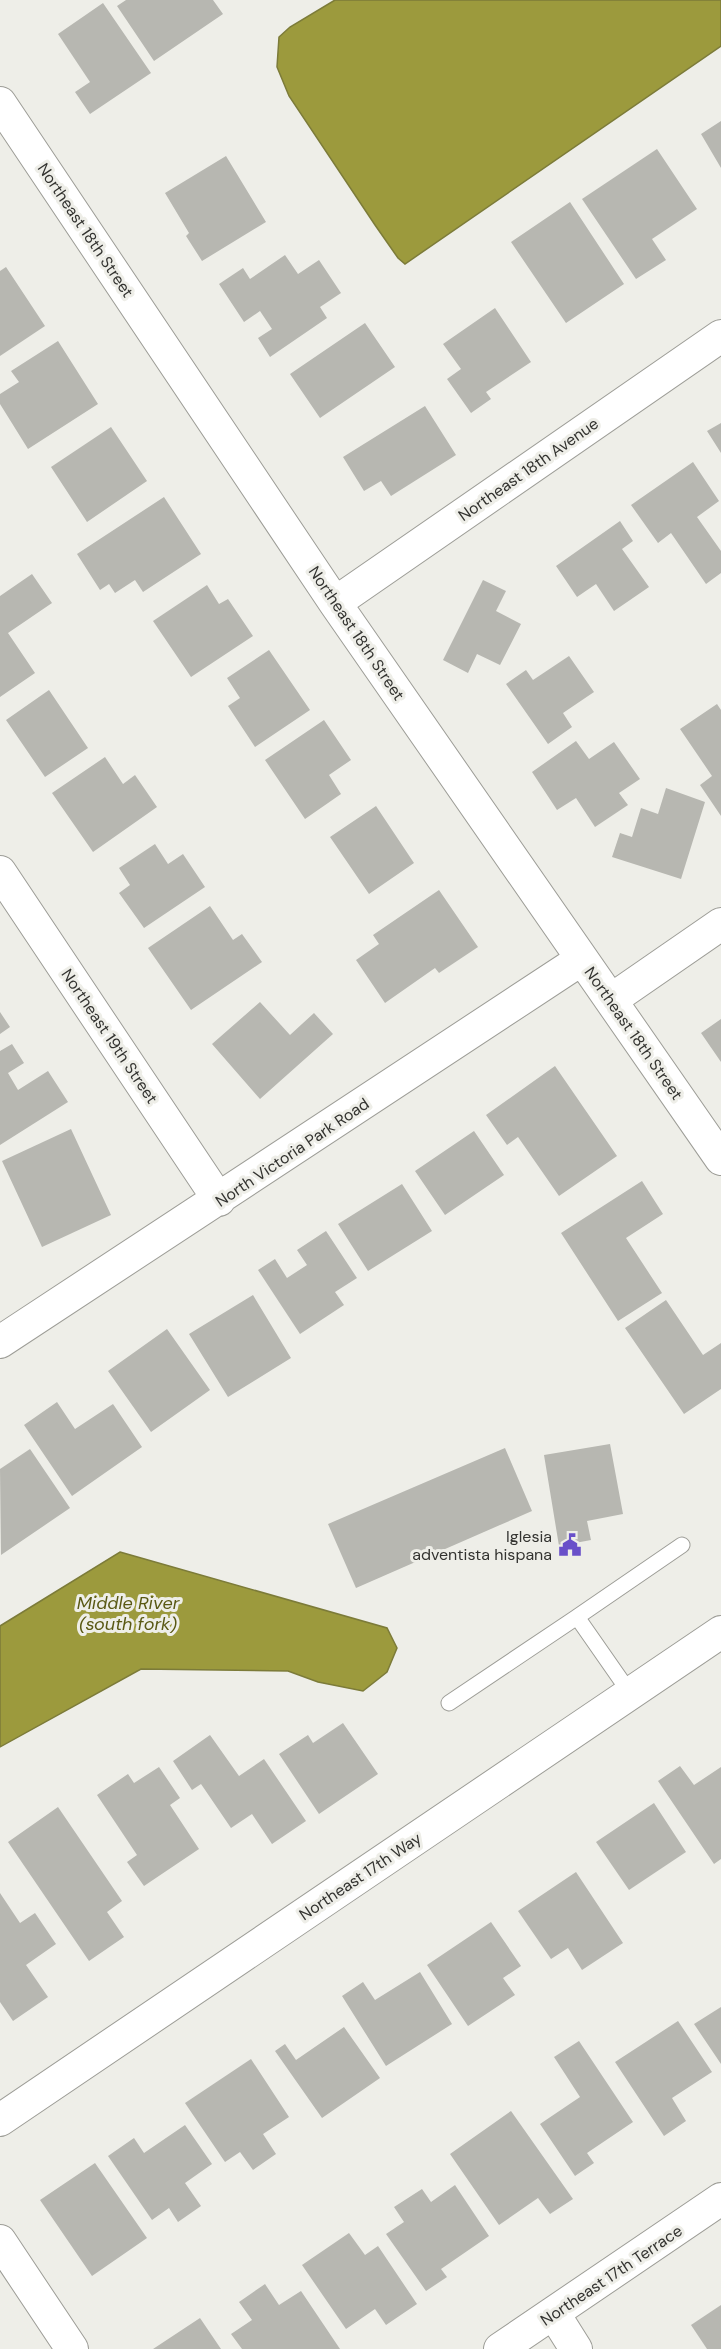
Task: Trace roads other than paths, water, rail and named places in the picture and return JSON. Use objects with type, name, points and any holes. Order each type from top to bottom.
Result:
[{"type":"street","name":"Northeast 18th Street","points":[[0,103],[335,603],[721,1159]]},
{"type":"street","name":"Northeast 18th Avenue","points":[[335,603],[721,336]]},
{"type":"street","name":"Northeast 19th Street","points":[[0,872],[219,1200]]},
{"type":"street","points":[[611,1000],[721,924]]},
{"type":"street","name":"North Victoria Park Road","points":[[0,1342],[582,959]]},
{"type":"street","name":"Northeast 17th Way","points":[[0,2120],[721,1632]]},
{"type":"street","name":"Northeast 17th Terrace","points":[[500,2349],[721,2199]]},
{"type":"street","points":[[0,2241],[72,2349]]},
{"type":"street","points":[[554,2314],[576,2349]]},
{"type":"lane","points":[[449,1703],[682,1545]]},
{"type":"lane","points":[[577,1617],[630,1693]]},
{"type":"water","points":[[335,0],[721,0],[721,46],[405,264],[398,258],[375,225],[289,96],[277,67],[279,37],[290,27]]},
{"type":"water","name":"Middle River (south fork)","points":[[120,1552],[387,1628],[397,1648],[387,1672],[363,1691],[318,1682],[288,1671],[141,1669],[0,1747],[0,1626]]},
{"type":"place","name":"Iglesia adventista hispana","points":[[570,1545]]}]
